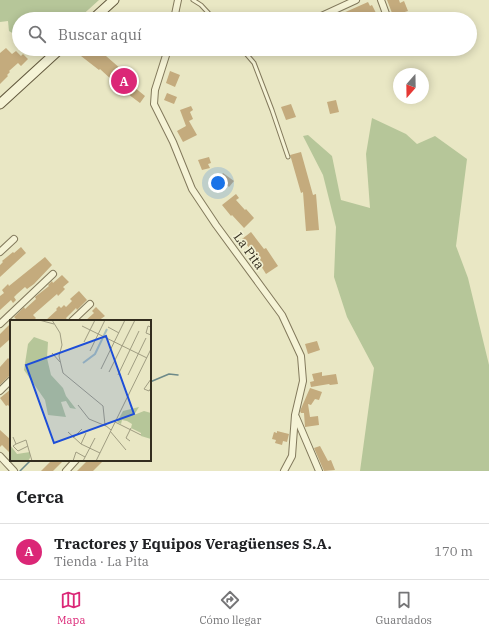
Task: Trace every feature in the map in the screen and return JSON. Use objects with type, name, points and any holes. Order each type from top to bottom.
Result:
[{"type":"main road","points":[[101,12],[114,0]]},
{"type":"main road","points":[[0,104],[52,56]]},
{"type":"street","points":[[175,12],[178,0]]},
{"type":"street","points":[[330,12],[356,0]]},
{"type":"street","points":[[381,0],[385,12]]},
{"type":"street","name":"La Pita","points":[[166,56],[155,90],[154,104],[192,189],[216,225],[282,315],[301,356],[303,381],[295,415],[292,456],[284,471]]},
{"type":"street","points":[[0,252],[14,239]]},
{"type":"street","points":[[0,324],[53,274]]},
{"type":"street","points":[[73,320],[90,304]]},
{"type":"street","points":[[0,391],[10,381]]},
{"type":"street","points":[[295,415],[319,471]]},
{"type":"street","points":[[0,456],[14,471]]},
{"type":"street","points":[[66,471],[75,461]]},
{"type":"lane","points":[[193,0],[201,5],[208,12]]},
{"type":"lane","points":[[248,56],[254,63],[288,157]]},
{"type":"green space","points":[[0,0],[99,0],[86,12],[12,12],[12,33],[9,31],[8,21],[0,22]]},
{"type":"green space","points":[[372,118],[406,134],[417,144],[435,136],[467,159],[456,246],[468,278],[489,365],[489,471],[360,471],[374,368],[347,317],[334,277],[336,227],[323,175],[303,136],[308,135],[332,156],[341,200],[370,208],[366,154]]},
{"type":"building","points":[[387,0],[399,0],[400,3],[404,1],[408,11],[392,12]]},
{"type":"building","points":[[368,2],[370,6],[372,5],[376,12],[346,12]]},
{"type":"building","points":[[6,48],[12,56],[25,56],[28,59],[21,66],[18,63],[9,71],[8,76],[0,84],[0,53]]},
{"type":"building","points":[[81,56],[106,56],[137,83],[134,87],[145,96],[140,103],[128,94],[127,95],[100,69],[99,70]]},
{"type":"building","points":[[170,71],[180,75],[175,87],[166,83]]},
{"type":"building","points":[[167,93],[177,97],[174,104],[164,100]]},
{"type":"building","points":[[336,100],[339,112],[330,114],[327,102]]},
{"type":"building","points":[[291,104],[296,117],[286,120],[281,107]]},
{"type":"building","points":[[191,106],[193,110],[190,112],[193,119],[189,121],[197,135],[183,142],[177,131],[186,126],[180,110]]},
{"type":"building","points":[[301,152],[313,195],[316,194],[319,230],[306,231],[303,192],[301,193],[290,155]]},
{"type":"building","points":[[209,157],[211,163],[208,164],[210,168],[202,170],[198,160]]},
{"type":"building","points":[[223,173],[234,181],[229,187],[219,179]]},
{"type":"building","points":[[236,194],[239,198],[236,200],[254,218],[244,228],[222,205]]},
{"type":"building","points":[[251,232],[264,249],[266,248],[278,266],[266,274],[258,261],[260,260],[242,239]]},
{"type":"building","points":[[21,247],[26,253],[0,277],[0,265],[3,262],[2,261]]},
{"type":"building","points":[[45,257],[52,265],[34,284],[27,289],[25,287],[17,294],[14,297],[16,300],[13,303],[11,300],[0,310],[0,296],[4,293],[2,290]]},
{"type":"building","points":[[62,275],[69,282],[63,287],[65,289],[58,296],[57,294],[33,315],[36,318],[34,320],[14,320],[16,319],[14,317],[24,307],[25,309],[36,299],[35,297],[49,286],[48,285],[52,281],[53,283]]},
{"type":"building","points":[[79,291],[87,300],[66,318],[67,320],[46,320],[57,310],[56,309],[59,306],[61,308],[64,305],[66,307],[72,301],[70,299]]},
{"type":"building","points":[[96,307],[105,316],[99,320],[86,320],[94,313],[92,311]]},
{"type":"building","points":[[10,324],[10,341],[9,340],[0,348],[0,334]]},
{"type":"building","points":[[317,341],[320,350],[308,354],[305,344]]},
{"type":"building","points":[[8,358],[10,360],[10,375],[0,385],[0,367]]},
{"type":"building","points":[[322,372],[322,376],[336,374],[338,384],[311,387],[310,382],[314,381],[312,374]]},
{"type":"building","points":[[310,388],[322,392],[319,400],[315,399],[311,405],[308,404],[310,417],[318,416],[319,425],[305,427],[304,413],[301,413],[300,411]]},
{"type":"building","points":[[10,390],[10,408],[8,405],[6,406],[0,398]]},
{"type":"building","points":[[0,430],[10,439],[10,453],[2,445],[0,447]]},
{"type":"building","points":[[277,431],[289,434],[287,442],[283,441],[282,445],[275,443],[276,440],[272,439],[274,432],[277,433]]},
{"type":"building","points":[[320,446],[328,461],[331,460],[335,470],[324,471],[314,448]]},
{"type":"building","points":[[51,461],[63,461],[53,471],[41,471]]},
{"type":"building","points":[[87,461],[103,461],[93,471],[77,471]]},
{"type":"waterway","points":[[151,382],[169,374],[178,375]]},
{"type":"waterway","points":[[20,471],[30,461]]},
{"type":"place","name":"Tractores y Equipos Veragüenses S.A.","points":[[124,81]]}]
